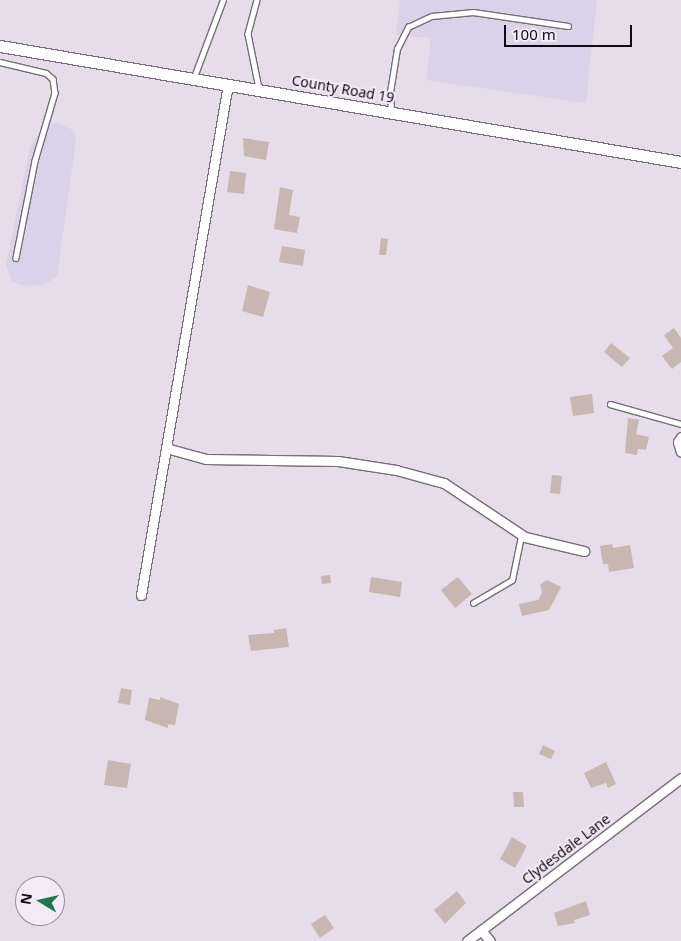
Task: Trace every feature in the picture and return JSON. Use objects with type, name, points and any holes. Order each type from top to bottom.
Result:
[{"type":"street","name":"County Road 19","points":[[0,46],[681,162]]},
{"type":"street","points":[[141,595],[228,84]]},
{"type":"street","points":[[681,437],[678,442],[681,452]]},
{"type":"street","points":[[166,448],[206,459],[338,460],[396,470],[444,483],[521,534],[584,551]]},
{"type":"street","name":"Clydesdale Lane","points":[[467,941],[681,778]]},
{"type":"street","points":[[481,930],[490,941]]},
{"type":"lane","points":[[194,79],[223,0]]},
{"type":"lane","points":[[257,0],[248,34],[259,90]]},
{"type":"lane","points":[[391,112],[390,92],[397,48],[408,27],[432,16],[473,12],[568,26]]},
{"type":"lane","points":[[0,62],[46,72],[54,79],[55,93],[35,161],[16,258]]},
{"type":"lane","points":[[610,404],[681,424]]},
{"type":"lane","points":[[473,604],[512,580],[521,534]]},
{"type":"shaded area","points":[[400,0],[597,0],[586,103],[426,80],[431,38],[396,35]]},
{"type":"shaded area","points":[[56,123],[73,130],[76,140],[57,276],[42,286],[21,285],[12,282],[6,265],[30,146],[43,129]]},
{"type":"building","points":[[243,138],[269,142],[266,160],[244,156]]},
{"type":"building","points":[[230,171],[246,173],[244,194],[227,192]]},
{"type":"building","points":[[280,187],[293,190],[289,215],[300,217],[297,233],[274,229]]},
{"type":"building","points":[[381,238],[388,239],[386,255],[379,255]]},
{"type":"building","points":[[282,246],[305,250],[303,266],[279,262]]},
{"type":"building","points":[[248,285],[270,292],[263,317],[242,311]]},
{"type":"building","points":[[674,328],[681,338],[681,362],[672,369],[662,356],[673,348],[664,335]]},
{"type":"building","points":[[611,343],[630,358],[622,367],[604,352]]},
{"type":"building","points":[[592,394],[594,413],[573,416],[570,397]]},
{"type":"building","points":[[628,418],[639,420],[636,434],[649,437],[646,450],[638,449],[637,455],[625,453]]},
{"type":"building","points":[[552,475],[562,476],[560,494],[550,493]]},
{"type":"building","points":[[612,544],[613,548],[630,545],[634,568],[609,572],[608,564],[603,564],[600,546]]},
{"type":"building","points":[[330,575],[331,583],[322,584],[321,576]]},
{"type":"building","points":[[371,577],[402,582],[400,597],[369,592]]},
{"type":"building","points":[[458,577],[472,594],[455,608],[441,590]]},
{"type":"building","points":[[547,580],[561,587],[549,610],[522,616],[519,604],[538,600],[542,593],[540,585]]},
{"type":"building","points":[[286,628],[289,647],[251,651],[248,635],[274,633],[274,630]]},
{"type":"building","points":[[121,688],[132,690],[130,705],[118,703]]},
{"type":"building","points":[[160,697],[179,704],[175,725],[168,724],[168,728],[145,720],[149,698],[160,700]]},
{"type":"building","points":[[543,745],[555,751],[551,759],[539,754]]},
{"type":"building","points":[[108,760],[131,764],[127,788],[104,785]]},
{"type":"building","points":[[606,762],[616,784],[608,788],[606,783],[591,788],[584,773]]},
{"type":"building","points":[[513,792],[523,792],[524,807],[514,807]]},
{"type":"building","points":[[512,837],[527,846],[515,868],[500,859]]},
{"type":"building","points":[[457,891],[466,903],[445,924],[434,910]]},
{"type":"building","points":[[586,901],[590,915],[574,920],[575,923],[558,926],[554,913]]},
{"type":"building","points":[[325,915],[334,928],[320,938],[311,924]]}]
